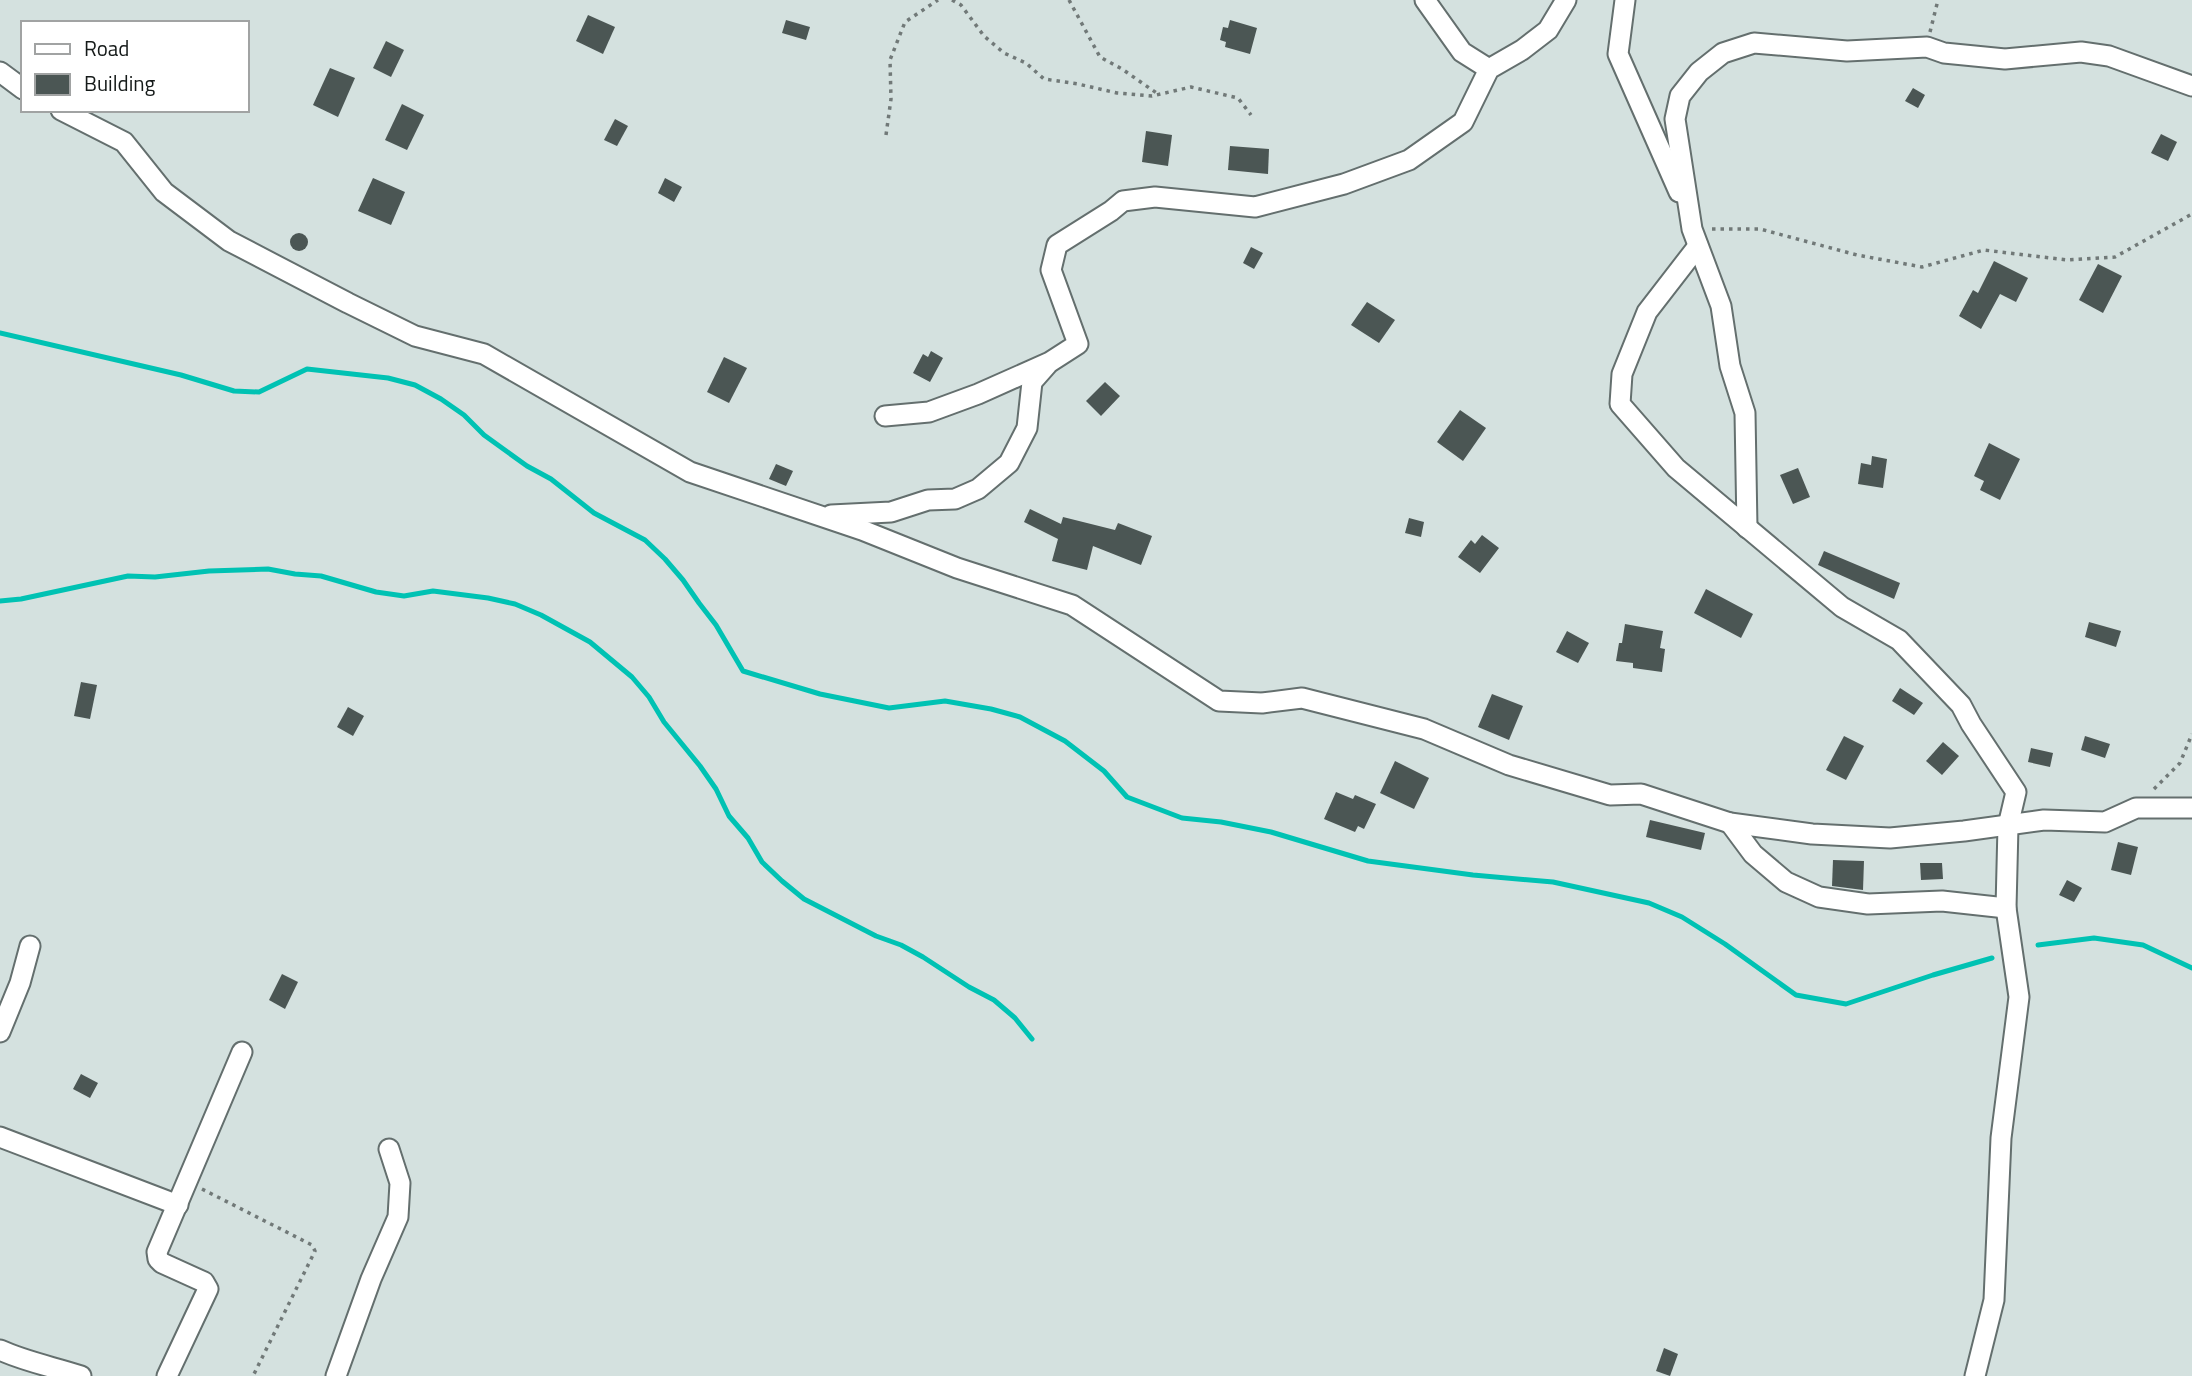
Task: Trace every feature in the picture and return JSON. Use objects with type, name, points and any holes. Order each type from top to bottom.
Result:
[{"type":"street","points":[[1425,0],[1462,52],[1489,69]]},
{"type":"street","points":[[885,416],[929,412],[978,394],[1050,362],[1078,344],[1051,270],[1057,245],[1123,201],[1155,197],[1255,208],[1344,184],[1409,160],[1463,122],[1489,69],[1522,50],[1548,30],[1566,0]]},
{"type":"street","points":[[1625,0],[1618,54],[1693,231],[1721,306],[1730,366],[1745,413],[1747,528]]},
{"type":"street","points":[[1975,1376],[1994,1300],[2001,1138],[2018,997],[2006,908],[2008,826],[2016,792],[1961,705],[1899,640],[1842,607],[1676,468],[1620,404],[1622,374],[1647,312],[1693,231],[1675,119],[1680,96],[1699,72],[1723,53],[1755,43],[1847,51],[1927,47],[1944,53],[2005,59],[2081,52],[2128,62],[2138,68],[2192,86]]},
{"type":"street","points":[[0,72],[21,88]]},
{"type":"street","points":[[65,112],[124,142],[164,192],[229,241],[415,336],[484,354],[690,472],[862,530],[957,568],[1072,605],[1219,701],[1262,703],[1303,698],[1424,729],[1509,765],[1610,795],[1641,794],[1730,823],[1812,834],[1890,838],[2044,820],[2105,822],[2136,808],[2192,808]]},
{"type":"street","points":[[819,516],[891,512],[928,500],[955,499],[978,489],[1009,463],[1027,428],[1032,382],[1050,362]]},
{"type":"street","points":[[1730,823],[1753,855],[1786,883],[1819,897],[1868,904],[1942,901],[2006,908]]},
{"type":"street","points":[[0,1032],[20,984],[30,946]]},
{"type":"street","points":[[167,1376],[208,1289],[204,1282],[162,1263],[157,1252],[242,1052]]},
{"type":"street","points":[[0,1137],[178,1205]]},
{"type":"street","points":[[336,1376],[371,1279],[398,1217],[400,1183],[390,1149]]},
{"type":"street","points":[[0,1350],[81,1376]]},
{"type":"path","points":[[886,135],[891,99],[890,61],[905,22],[938,0]]},
{"type":"path","points":[[952,0],[961,5],[994,45],[1026,63],[1044,79],[1117,93],[1158,94],[1191,87],[1238,98],[1251,115]]},
{"type":"path","points":[[1069,0],[1100,57],[1158,94]]},
{"type":"path","points":[[1927,47],[1938,0]]},
{"type":"path","points":[[1693,231],[1760,229],[1857,255],[1922,267],[1984,250],[2067,260],[2115,257],[2192,214]]},
{"type":"path","points":[[2136,808],[2180,763],[2192,734]]},
{"type":"path","points":[[187,1182],[314,1248],[314,1254],[253,1376]]},
{"type":"building","points":[[588,15],[615,27],[603,54],[576,41]]},
{"type":"building","points":[[786,20],[810,27],[806,40],[782,33]]},
{"type":"building","points":[[1230,20],[1257,28],[1250,54],[1225,47],[1226,42],[1220,40],[1223,27],[1228,28]]},
{"type":"building","points":[[386,41],[404,50],[391,77],[373,68]]},
{"type":"building","points":[[330,68],[355,78],[338,117],[313,105]]},
{"type":"building","points":[[1913,88],[1925,95],[1918,108],[1905,101]]},
{"type":"building","points":[[402,104],[424,115],[407,150],[385,140]]},
{"type":"building","points":[[615,119],[628,126],[617,146],[604,140]]},
{"type":"building","points":[[1146,131],[1172,135],[1168,166],[1142,162]]},
{"type":"building","points":[[2161,134],[2177,142],[2168,161],[2151,153]]},
{"type":"building","points":[[1230,146],[1269,149],[1268,174],[1228,170]]},
{"type":"building","points":[[373,178],[405,192],[391,225],[358,211]]},
{"type":"building","points":[[665,178],[682,187],[674,202],[658,193]]},
{"type":"building","points":[[295,233],[303,233],[308,242],[306,249],[295,251],[290,246],[290,238]]},
{"type":"building","points":[[1251,247],[1263,253],[1254,269],[1243,263]]},
{"type":"building","points":[[1994,261],[2028,278],[2016,302],[2000,294],[1981,329],[1959,316],[1973,290],[1978,293]]},
{"type":"building","points":[[2098,264],[2122,276],[2103,313],[2079,300]]},
{"type":"building","points":[[1367,302],[1395,320],[1379,343],[1351,325]]},
{"type":"building","points":[[931,351],[943,358],[930,382],[913,373],[923,354],[928,357]]},
{"type":"building","points":[[724,357],[747,368],[729,403],[707,392]]},
{"type":"building","points":[[1105,382],[1120,396],[1101,416],[1086,401]]},
{"type":"building","points":[[1460,410],[1486,428],[1463,461],[1437,442]]},
{"type":"building","points":[[1989,443],[2020,459],[2000,500],[1980,490],[1984,481],[1974,476]]},
{"type":"building","points":[[1872,456],[1887,459],[1883,488],[1858,484],[1861,463],[1871,465]]},
{"type":"building","points":[[776,464],[793,471],[786,486],[769,479]]},
{"type":"building","points":[[1798,468],[1810,497],[1793,504],[1780,475]]},
{"type":"building","points":[[1030,509],[1061,524],[1063,517],[1115,530],[1118,523],[1152,536],[1141,565],[1093,546],[1087,570],[1052,561],[1058,539],[1024,522]]},
{"type":"building","points":[[1409,518],[1424,522],[1421,537],[1405,533]]},
{"type":"building","points":[[1482,535],[1499,548],[1480,573],[1458,557],[1471,540],[1475,544]]},
{"type":"building","points":[[1824,551],[1900,583],[1894,599],[1818,565]]},
{"type":"building","points":[[1706,589],[1753,614],[1741,638],[1694,613]]},
{"type":"building","points":[[2089,622],[2121,631],[2116,647],[2085,637]]},
{"type":"building","points":[[1625,624],[1663,631],[1660,648],[1665,649],[1662,672],[1633,668],[1633,663],[1616,661]]},
{"type":"building","points":[[1567,631],[1589,643],[1578,663],[1556,652]]},
{"type":"building","points":[[81,682],[97,685],[90,719],[74,716]]},
{"type":"building","points":[[1900,688],[1923,703],[1914,715],[1892,701]]},
{"type":"building","points":[[1492,694],[1523,706],[1509,740],[1478,727]]},
{"type":"building","points":[[348,707],[364,716],[353,736],[337,727]]},
{"type":"building","points":[[1844,736],[1864,746],[1846,780],[1826,770]]},
{"type":"building","points":[[2085,736],[2110,744],[2105,758],[2081,750]]},
{"type":"building","points":[[1943,742],[1959,756],[1942,775],[1926,761]]},
{"type":"building","points":[[2031,748],[2053,753],[2050,767],[2028,762]]},
{"type":"building","points":[[1395,761],[1429,778],[1414,809],[1380,793]]},
{"type":"building","points":[[1336,792],[1353,799],[1355,795],[1376,804],[1364,829],[1358,826],[1355,832],[1324,819]]},
{"type":"building","points":[[1650,820],[1705,833],[1701,850],[1646,837]]},
{"type":"building","points":[[2118,842],[2138,847],[2131,875],[2111,870]]},
{"type":"building","points":[[1833,860],[1864,861],[1863,890],[1832,886]]},
{"type":"building","points":[[1920,863],[1942,863],[1943,879],[1921,880]]},
{"type":"building","points":[[2067,880],[2082,888],[2074,902],[2059,895]]},
{"type":"building","points":[[282,974],[298,982],[285,1009],[269,1000]]},
{"type":"building","points":[[81,1074],[98,1083],[90,1098],[73,1089]]},
{"type":"building","points":[[1664,1348],[1678,1354],[1670,1376],[1656,1371]]},
{"type":"waterway","points":[[0,333],[181,375],[234,391],[259,392],[307,369],[388,378],[415,385],[464,415],[484,435],[527,466],[551,479],[594,513],[645,540],[683,580],[716,625],[743,671],[820,694],[889,708],[945,701],[1020,717],[1065,741],[1104,771],[1127,797],[1182,818],[1221,822],[1271,832],[1368,861],[1553,882],[1649,903],[1682,917],[1796,995],[1846,1004],[1992,958]]},
{"type":"waterway","points":[[0,601],[128,576],[155,577],[209,571],[268,569],[321,576],[376,592],[404,596],[433,591],[488,598],[515,604],[541,615],[590,642],[632,677],[700,766],[716,789],[729,816],[748,838],[762,862],[782,881],[804,899],[876,936],[901,945],[994,1000],[1015,1018],[1032,1039]]},
{"type":"waterway","points":[[2038,945],[2094,938],[2143,945],[2192,968]]}]
